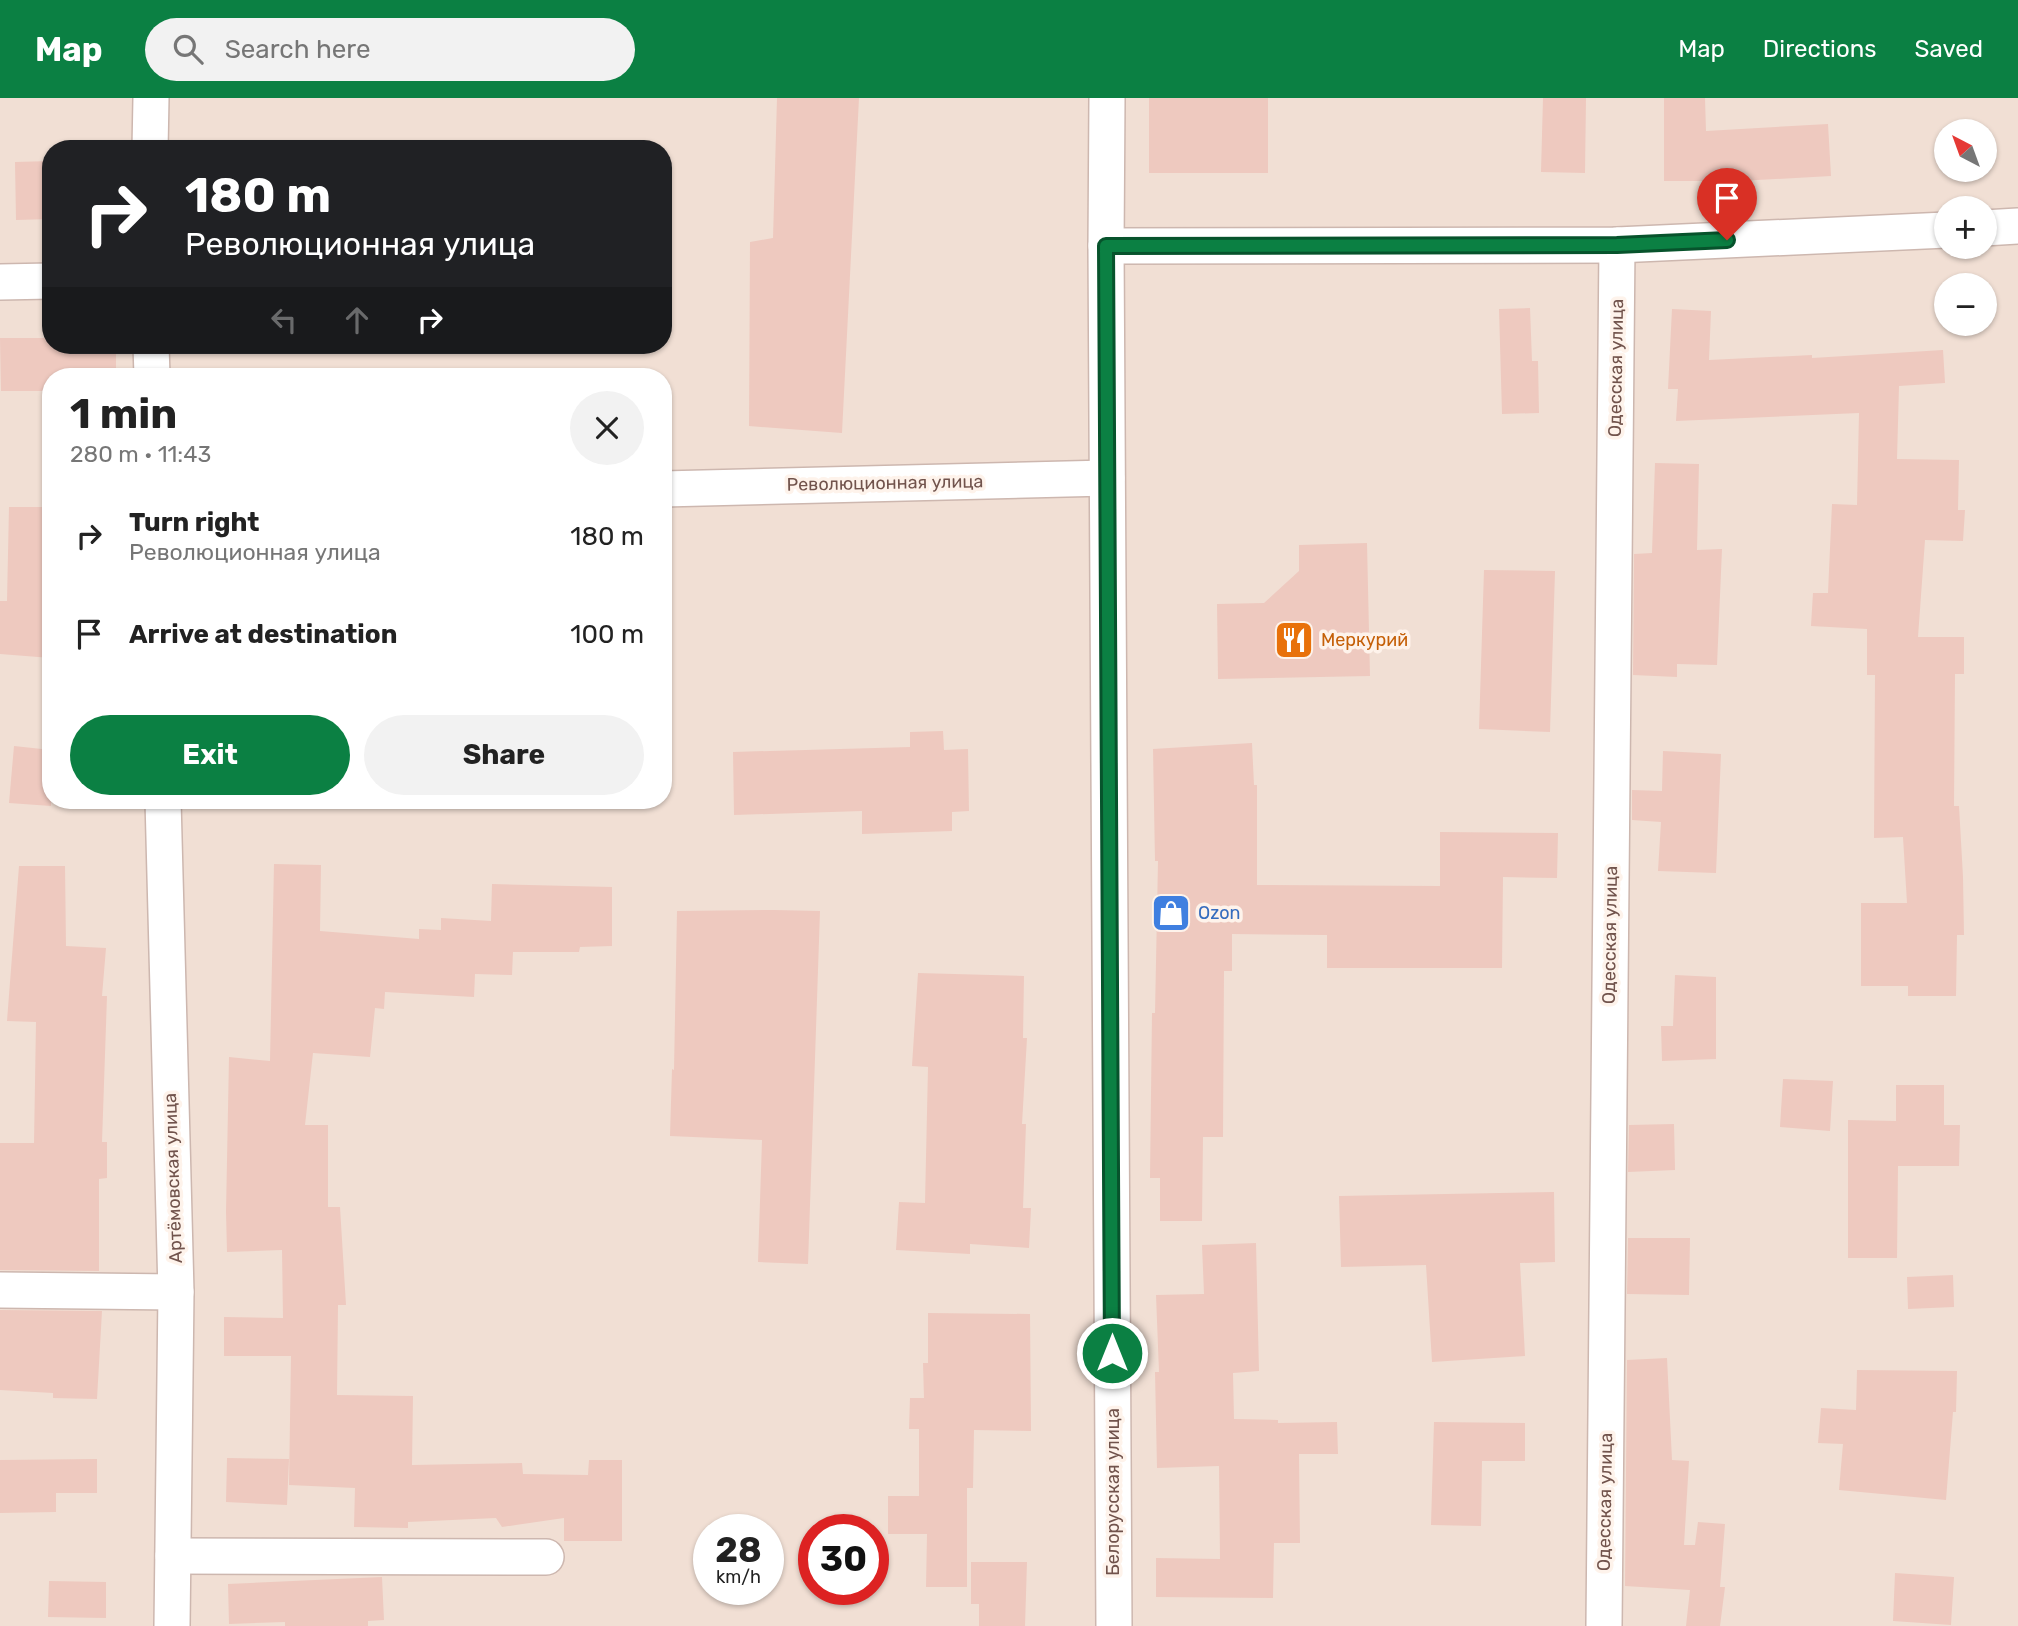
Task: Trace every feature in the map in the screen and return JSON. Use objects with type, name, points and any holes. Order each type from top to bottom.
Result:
[{"type":"street","points":[[150,140],[151,98]]},
{"type":"street","name":"Белорусская улица","points":[[1107,98],[1114,1626]]},
{"type":"street","points":[[1997,227],[2018,226]]},
{"type":"street","points":[[1106,246],[1617,245],[1934,231]]},
{"type":"street","name":"Одесская улица","points":[[1604,1626],[1617,245]]},
{"type":"street","points":[[0,282],[42,281]]},
{"type":"street","name":"Революционная улица","points":[[672,489],[1107,478]]},
{"type":"street","name":"Артёмовская улица","points":[[163,809],[176,1292],[172,1626]]},
{"type":"street","points":[[0,1290],[176,1292]]},
{"type":"street","points":[[173,1556],[546,1557]]},
{"type":"shaded area","points":[[0,98],[2018,98],[2018,1626],[0,1626]]},
{"type":"building","points":[[777,98],[859,98],[842,433],[749,426],[750,242],[773,238]]},
{"type":"building","points":[[1149,98],[1268,98],[1268,173],[1149,173]]},
{"type":"building","points":[[1543,98],[1586,98],[1585,173],[1541,172]]},
{"type":"building","points":[[1664,98],[1705,98],[1706,131],[1828,124],[1831,176],[1739,181],[1664,181]]},
{"type":"building","points":[[42,161],[42,219],[16,220],[15,162]]},
{"type":"building","points":[[1530,308],[1532,361],[1538,361],[1539,413],[1502,414],[1499,309]]},
{"type":"building","points":[[1672,309],[1711,311],[1709,360],[1812,355],[1812,358],[1943,350],[1945,383],[1899,386],[1897,459],[1959,460],[1958,510],[1965,510],[1963,541],[1925,540],[1918,637],[1964,637],[1964,674],[1955,674],[1954,806],[1959,806],[1964,935],[1957,935],[1956,996],[1908,996],[1908,986],[1861,986],[1861,903],[1907,903],[1903,837],[1874,838],[1875,675],[1867,675],[1867,629],[1811,626],[1813,593],[1828,593],[1832,504],[1857,505],[1859,413],[1676,421],[1678,389],[1668,389]]},
{"type":"building","points":[[0,338],[42,338],[42,354],[116,354],[116,368],[42,368],[42,391],[1,391]]},
{"type":"building","points":[[1655,463],[1699,464],[1697,550],[1722,549],[1717,665],[1677,664],[1677,677],[1633,675],[1634,554],[1652,553]]},
{"type":"building","points":[[9,507],[42,507],[42,657],[0,654],[0,601],[7,601]]},
{"type":"building","name":"Меркурий","points":[[1367,543],[1370,676],[1218,679],[1217,604],[1264,603],[1299,571],[1299,545]]},
{"type":"building","points":[[1484,570],[1555,571],[1550,732],[1479,729]]},
{"type":"building","points":[[943,731],[944,750],[968,749],[969,811],[952,812],[952,831],[862,834],[862,811],[734,815],[733,752],[910,747],[910,732]]},
{"type":"building","points":[[1252,743],[1254,785],[1257,785],[1257,885],[1440,886],[1440,832],[1558,833],[1557,878],[1503,877],[1502,968],[1327,968],[1327,935],[1232,934],[1232,971],[1224,971],[1223,1137],[1203,1137],[1202,1221],[1160,1221],[1160,1178],[1150,1178],[1152,1013],[1155,1013],[1158,861],[1155,861],[1153,749]]},
{"type":"building","points":[[14,746],[42,749],[42,805],[9,803]]},
{"type":"building","points":[[1663,751],[1721,754],[1716,873],[1658,871],[1661,822],[1632,820],[1632,790],[1662,791]]},
{"type":"building","points":[[274,864],[321,865],[320,931],[419,939],[419,929],[441,930],[441,918],[491,921],[492,884],[612,887],[612,946],[580,947],[579,952],[513,952],[512,975],[475,974],[474,997],[385,992],[384,1009],[375,1008],[370,1057],[313,1053],[305,1125],[328,1125],[328,1207],[340,1207],[346,1305],[338,1305],[337,1395],[413,1396],[412,1465],[522,1463],[523,1474],[588,1475],[589,1460],[622,1460],[622,1541],[564,1541],[564,1518],[502,1527],[496,1518],[408,1522],[408,1528],[354,1527],[355,1488],[289,1485],[291,1356],[224,1356],[224,1317],[283,1318],[282,1250],[227,1252],[226,1212],[229,1057],[270,1061]]},
{"type":"building","points":[[19,866],[65,866],[66,946],[106,948],[102,996],[107,996],[102,1142],[107,1142],[107,1178],[99,1179],[99,1271],[0,1270],[0,1143],[34,1143],[36,1022],[7,1021]]},
{"type":"building","points":[[677,911],[820,911],[808,1264],[758,1262],[762,1140],[670,1136]]},
{"type":"building","points":[[918,973],[1024,976],[1023,1038],[1027,1038],[1022,1124],[1026,1124],[1023,1208],[1031,1208],[1029,1248],[970,1244],[970,1254],[896,1250],[899,1202],[925,1203],[928,1067],[912,1066]]},
{"type":"building","points":[[1675,975],[1716,977],[1716,1059],[1662,1061],[1661,1026],[1673,1026]]},
{"type":"building","points":[[1783,1079],[1833,1081],[1830,1131],[1780,1127]]},
{"type":"building","points":[[1896,1085],[1944,1085],[1944,1125],[1960,1125],[1959,1166],[1898,1166],[1897,1258],[1848,1258],[1848,1120],[1896,1121]]},
{"type":"building","points":[[1674,1124],[1675,1170],[1628,1172],[1629,1125]]},
{"type":"building","points":[[1554,1192],[1555,1262],[1520,1263],[1525,1356],[1432,1362],[1426,1265],[1341,1267],[1339,1196]]},
{"type":"building","points":[[1628,1238],[1690,1238],[1689,1295],[1627,1294]]},
{"type":"building","points":[[1256,1243],[1259,1371],[1233,1373],[1234,1419],[1278,1420],[1278,1423],[1337,1422],[1338,1454],[1299,1454],[1300,1543],[1274,1543],[1273,1598],[1156,1597],[1156,1558],[1220,1559],[1219,1466],[1157,1468],[1155,1372],[1159,1372],[1156,1295],[1204,1294],[1202,1245]]},
{"type":"building","points":[[1953,1275],[1954,1307],[1908,1309],[1907,1277]]},
{"type":"building","points":[[0,1310],[102,1311],[97,1399],[53,1398],[53,1393],[0,1390]]},
{"type":"building","points":[[928,1313],[1030,1314],[1031,1431],[974,1430],[973,1488],[967,1488],[967,1587],[926,1587],[927,1534],[889,1534],[888,1496],[919,1496],[919,1429],[909,1429],[910,1398],[924,1398],[923,1363],[928,1363]]},
{"type":"building","points":[[1667,1358],[1672,1460],[1689,1461],[1684,1545],[1695,1545],[1698,1522],[1725,1524],[1720,1587],[1725,1587],[1720,1626],[1686,1626],[1690,1590],[1625,1586],[1627,1360]]},
{"type":"building","points":[[1857,1370],[1957,1371],[1956,1412],[1953,1412],[1946,1500],[1839,1490],[1843,1444],[1818,1443],[1821,1408],[1856,1410]]},
{"type":"building","points":[[1434,1422],[1525,1423],[1525,1461],[1482,1461],[1481,1526],[1431,1525]]},
{"type":"building","points":[[227,1458],[289,1459],[287,1505],[226,1502]]},
{"type":"building","points":[[97,1459],[97,1493],[56,1493],[56,1512],[0,1513],[0,1460]]},
{"type":"building","points":[[971,1562],[1027,1562],[1025,1626],[979,1626],[979,1604],[971,1604]]},
{"type":"building","points":[[1895,1573],[1954,1577],[1951,1625],[1893,1621]]},
{"type":"building","points":[[382,1577],[384,1620],[368,1621],[368,1626],[285,1626],[285,1622],[229,1624],[228,1584]]},
{"type":"building","points":[[49,1581],[106,1582],[106,1618],[48,1617]]},
{"type":"place","name":"Меркурий","points":[[1294,640]]},
{"type":"place","name":"Ozon","points":[[1171,913]]},
{"type":"route","points":[[1112,1353],[1106,246],[1617,245],[1727,240]]}]
